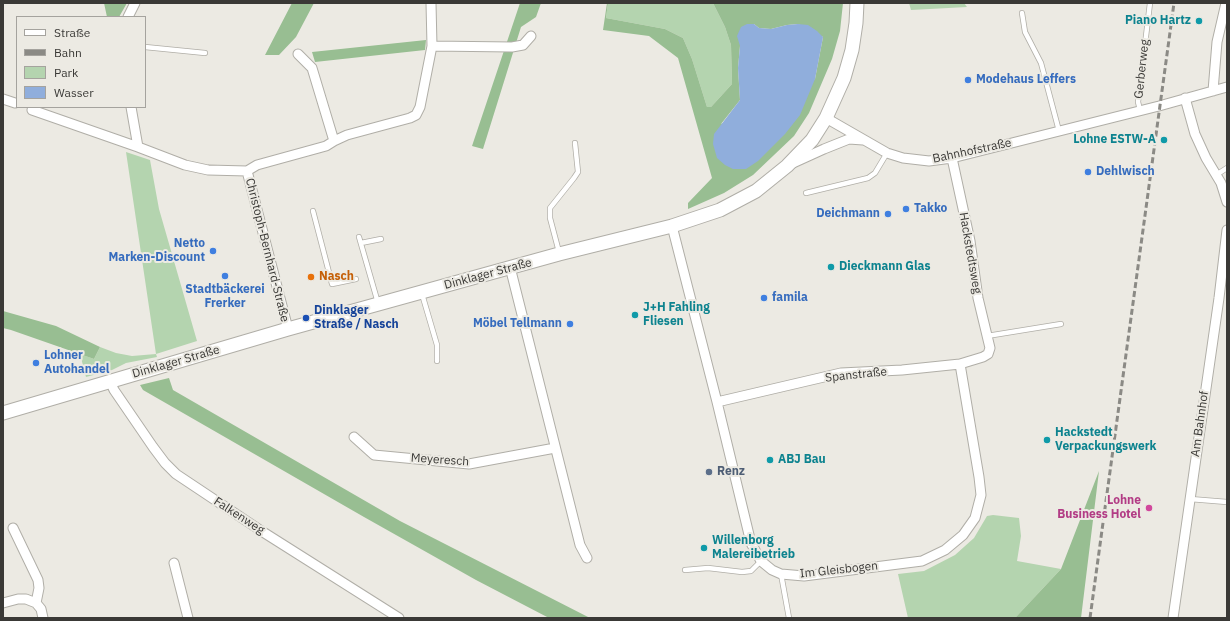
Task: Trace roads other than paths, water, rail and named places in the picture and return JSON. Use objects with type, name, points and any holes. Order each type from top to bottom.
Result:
[{"type":"main road","name":"Dinklager Straße","points":[[3,413],[288,329],[510,267],[672,226],[720,210],[756,191],[788,166],[812,140],[826,118],[844,78],[852,50],[857,3]]},
{"type":"street","points":[[128,16],[135,3]]},
{"type":"street","name":"Christoph-Bernhard-Straße","points":[[32,110],[185,165],[208,170],[247,171],[257,165],[326,146],[347,135],[410,118],[416,115],[420,107],[432,46],[431,3]]},
{"type":"street","points":[[1213,90],[1217,42],[1226,3]]},
{"type":"street","points":[[432,46],[512,47],[523,44],[531,36]]},
{"type":"street","points":[[298,54],[312,68],[334,141]]},
{"type":"street","name":"Bahnhofstraße","points":[[826,118],[887,153],[903,158],[929,161],[952,158],[1227,87]]},
{"type":"street","points":[[1185,98],[1195,134],[1206,158],[1221,182],[1227,202]]},
{"type":"street","points":[[3,99],[14,103]]},
{"type":"street","points":[[131,108],[138,147]]},
{"type":"street","points":[[788,166],[849,139],[865,140]]},
{"type":"street","name":"Hackstedtsweg","points":[[952,158],[970,240],[978,298],[990,348]]},
{"type":"street","name":"Christoph-Bernhard-Straße","points":[[247,171],[288,329]]},
{"type":"street","name":"Im Gleisbogen","points":[[672,226],[751,543],[761,561],[772,570],[781,574],[804,576],[922,561],[945,550],[963,535],[975,518],[981,495],[960,364]]},
{"type":"street","name":"Am Bahnhof","points":[[1173,618],[1190,499],[1223,299],[1227,230]]},
{"type":"street","points":[[510,267],[580,545],[587,558]]},
{"type":"street","name":"Spanstraße","points":[[717,402],[841,374],[960,364],[983,357],[988,354],[990,348]]},
{"type":"street","name":"Falkenweg","points":[[110,381],[114,390],[165,464],[176,474],[263,532],[399,618]]},
{"type":"street","name":"Meyeresch","points":[[354,437],[374,455],[469,464],[555,448]]},
{"type":"street","points":[[13,528],[38,580],[39,588],[36,603]]},
{"type":"street","points":[[174,564],[188,618]]},
{"type":"street","points":[[3,603],[18,599],[26,599],[36,603],[41,609],[43,618]]},
{"type":"lane","name":"Gerberweg","points":[[1140,110],[1138,102],[1150,3]]},
{"type":"lane","points":[[1022,13],[1025,32],[1041,63],[1059,131]]},
{"type":"lane","points":[[146,47],[205,53]]},
{"type":"lane","points":[[559,254],[550,218],[550,208],[578,172],[575,143]]},
{"type":"lane","points":[[806,193],[868,178],[875,173],[887,153]]},
{"type":"lane","points":[[1216,175],[1227,168]]},
{"type":"lane","points":[[313,211],[332,284],[356,278]]},
{"type":"lane","points":[[359,236],[378,305]]},
{"type":"lane","points":[[361,243],[381,238]]},
{"type":"lane","points":[[422,292],[437,345],[437,361]]},
{"type":"lane","points":[[988,336],[1062,324]]},
{"type":"lane","points":[[1190,499],[1227,502]]},
{"type":"lane","points":[[685,570],[708,568],[742,572],[751,571],[761,561]]},
{"type":"lane","points":[[781,574],[789,618]]},
{"type":"water","points":[[747,24],[754,24],[759,28],[771,29],[787,25],[808,25],[823,37],[815,79],[800,115],[785,134],[758,161],[746,169],[733,169],[725,165],[717,158],[713,144],[714,134],[740,100],[738,68],[740,46],[737,36],[741,27]]},
{"type":"railway","points":[[1090,618],[1174,3]]},
{"type":"place","name":"Piano Hartz","points":[[1199,21]]},
{"type":"place","name":"Modehaus Leffers","points":[[968,80]]},
{"type":"place","name":"Lohne ESTW-A","points":[[1164,140]]},
{"type":"place","name":"Dehlwisch","points":[[1088,172]]},
{"type":"place","name":"Takko","points":[[906,209]]},
{"type":"place","name":"Deichmann","points":[[888,214]]},
{"type":"place","name":"Netto Marken-Discount","points":[[213,251]]},
{"type":"place","name":"Dieckmann Glas","points":[[831,267]]},
{"type":"place","name":"Stadtbäckerei Frerker","points":[[225,276]]},
{"type":"place","name":"Nasch","points":[[311,277]]},
{"type":"place","name":"famila","points":[[764,298]]},
{"type":"place","name":"J+H Fahling Fliesen","points":[[635,315]]},
{"type":"place","name":"Dinklager Straße / Nasch","points":[[306,318]]},
{"type":"place","name":"Möbel Tellmann","points":[[570,324]]},
{"type":"place","name":"Lohner Autohandel","points":[[36,363]]},
{"type":"place","name":"Hackstedt Verpackungswerk","points":[[1047,440]]},
{"type":"place","name":"ABJ Bau","points":[[770,460]]},
{"type":"place","name":"Renz","points":[[709,472]]},
{"type":"place","name":"Lohne Business Hotel","points":[[1149,508]]},
{"type":"place","name":"Willenborg Malereibetrieb","points":[[704,548]]}]
